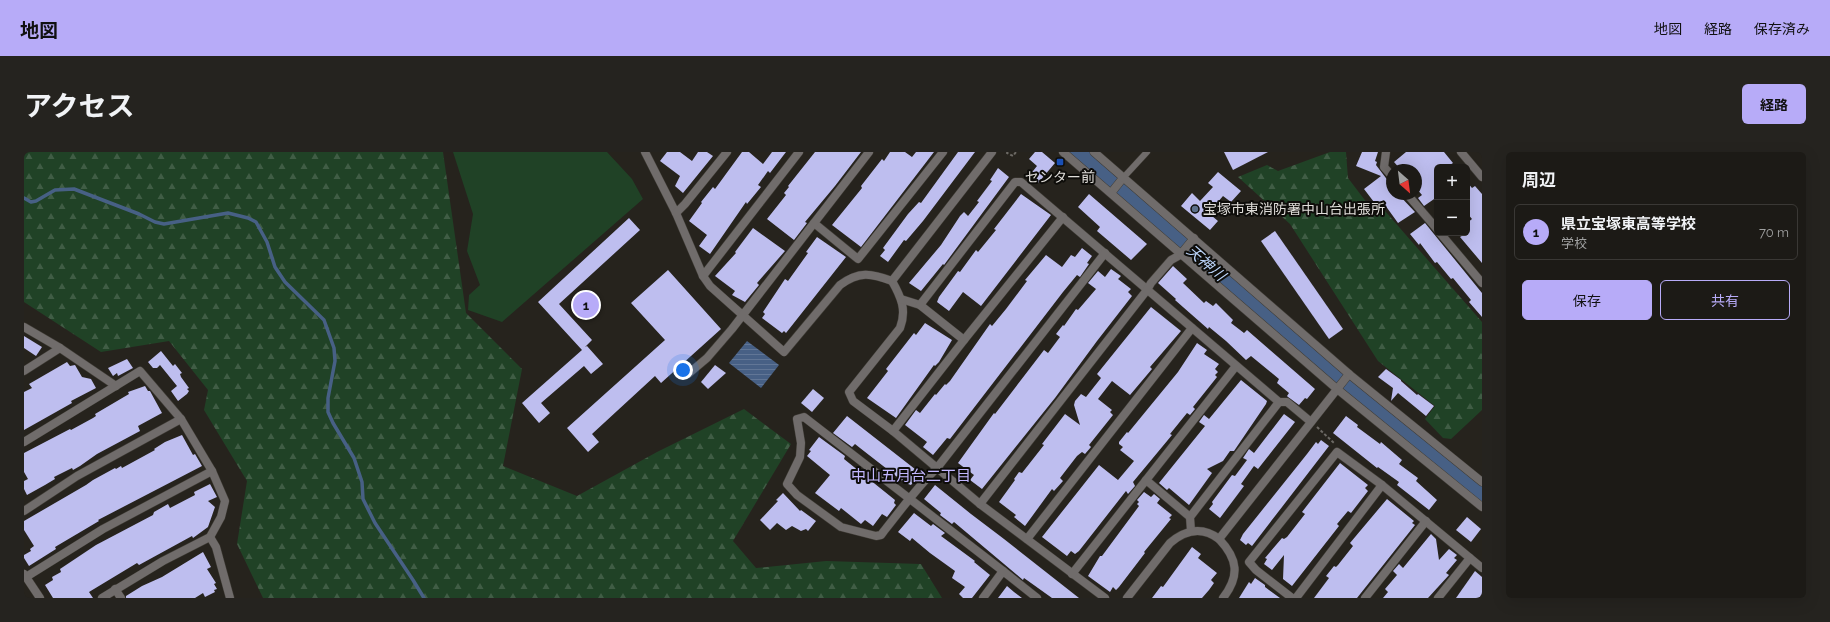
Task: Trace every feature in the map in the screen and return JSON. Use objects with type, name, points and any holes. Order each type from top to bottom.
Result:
[{"type":"street","points":[[676,213],[727,152]]},
{"type":"street","points":[[703,276],[799,152]]},
{"type":"street","points":[[688,374],[707,358],[742,316],[870,152]]},
{"type":"street","points":[[814,223],[858,258],[943,152]]},
{"type":"street","points":[[892,281],[992,152]]},
{"type":"street","points":[[1063,152],[1117,186],[1194,238],[1349,374],[1482,482]]},
{"type":"street","points":[[1094,152],[1117,186],[1180,254],[1337,389],[1482,507]]},
{"type":"street","points":[[1386,152],[1384,167],[1386,169]]},
{"type":"street","points":[[1461,152],[1482,177]]},
{"type":"street","points":[[648,154],[676,213],[703,276],[710,286],[784,352],[840,285],[851,276],[867,274],[880,276],[892,281],[901,299],[904,310],[900,328],[849,392],[852,401],[893,431],[980,504],[1105,598]]},
{"type":"street","points":[[920,305],[1016,182],[1021,182],[1236,366],[1280,402],[1286,402],[1311,422]]},
{"type":"street","points":[[1412,200],[1434,226]]},
{"type":"street","points":[[893,431],[1063,217]]},
{"type":"street","points":[[1443,236],[1482,283]]},
{"type":"street","points":[[980,504],[1147,290],[1150,283],[1194,238]]},
{"type":"street","points":[[1037,598],[910,500],[804,417],[797,420],[801,443],[800,457],[787,484],[797,494],[831,521],[841,527],[865,534],[881,535],[910,500],[927,477],[937,468],[1105,253]]},
{"type":"street","points":[[901,299],[920,305],[964,340]]},
{"type":"street","points":[[24,327],[60,348],[116,386]]},
{"type":"street","points":[[1027,539],[1192,328]]},
{"type":"street","points":[[24,371],[60,348]]},
{"type":"street","points":[[1072,574],[1236,366]]},
{"type":"street","points":[[24,442],[140,371],[181,419],[212,471],[225,501],[221,517],[210,537],[163,561],[102,598]]},
{"type":"street","points":[[1219,539],[1349,374]]},
{"type":"street","points":[[1191,531],[1190,517],[1280,402]]},
{"type":"street","points":[[24,511],[77,476],[181,419]]},
{"type":"street","points":[[1234,564],[1249,562],[1337,452],[1382,485],[1482,568]]},
{"type":"street","points":[[40,598],[25,575],[103,529],[212,471]]},
{"type":"street","points":[[1146,480],[1190,517]]},
{"type":"street","points":[[1296,598],[1382,485]]},
{"type":"street","points":[[1365,598],[1426,521]]},
{"type":"street","points":[[1127,598],[1170,543],[1178,536],[1191,531],[1212,534],[1226,546],[1234,564],[1234,581],[1223,598]]},
{"type":"street","points":[[210,537],[216,547],[230,598]]},
{"type":"street","points":[[1438,598],[1470,558]]},
{"type":"street","points":[[1249,562],[1256,570],[1292,598]]},
{"type":"street","points":[[982,598],[1003,571]]},
{"type":"street","points":[[115,589],[121,598]]},
{"type":"lane","points":[[1117,186],[1147,152]]},
{"type":"path","points":[[1008,152],[1013,156],[1016,152]]},
{"type":"path","points":[[1311,422],[1334,442],[1337,452]]},
{"type":"green space","points":[[24,152],[443,152],[466,313],[522,369],[503,466],[577,496],[657,452],[744,409],[791,444],[733,541],[756,568],[826,561],[921,564],[942,598],[263,598],[237,544],[247,481],[204,410],[208,390],[169,341],[101,352],[24,302]]},
{"type":"green space","points":[[453,152],[607,152],[632,179],[643,199],[502,322],[468,310],[469,295],[480,285],[467,251],[473,214]]},
{"type":"green space","points":[[1330,152],[1346,152],[1348,178],[1377,216],[1385,211],[1482,322],[1482,410],[1451,439],[1443,438],[1425,419],[1435,406],[1378,361],[1290,224],[1238,177],[1267,165],[1278,171]]},
{"type":"water","points":[[747,341],[779,365],[761,388],[729,363]]},
{"type":"building","points":[[667,152],[680,152],[692,161],[698,152],[707,152],[713,156],[683,193],[675,186],[680,176],[660,161]]},
{"type":"building","points":[[742,152],[749,152],[763,164],[772,152],[786,152],[770,173],[768,171],[758,185],[761,187],[747,204],[746,202],[710,254],[699,246],[707,235],[689,221],[702,203],[701,202],[713,187],[715,189]]},
{"type":"building","points":[[815,152],[861,152],[805,222],[807,223],[794,240],[767,219],[786,195],[784,193],[789,187],[788,186]]},
{"type":"building","points":[[890,152],[905,152],[912,157],[916,152],[934,152],[861,247],[832,225],[862,188],[861,186],[882,159],[884,161]]},
{"type":"building","points":[[958,152],[975,152],[923,221],[906,241],[904,240],[888,262],[880,256],[885,250],[883,248],[908,214],[919,202],[921,203]]},
{"type":"building","points":[[1035,152],[1042,152],[1055,163],[1038,183],[1029,176],[1037,166],[1029,159]]},
{"type":"building","points":[[1224,152],[1268,152],[1233,170]]},
{"type":"building","points":[[1362,152],[1378,152],[1375,161],[1377,162],[1376,165],[1386,178],[1386,200],[1404,200],[1415,212],[1398,223],[1385,205],[1380,210],[1364,189],[1381,176],[1356,166]]},
{"type":"building","points":[[1406,152],[1444,152],[1453,163],[1434,164],[1434,199],[1424,206],[1420,200],[1422,200],[1422,164],[1396,164],[1394,162]]},
{"type":"building","points":[[998,168],[1009,177],[944,265],[943,264],[921,291],[909,283],[941,245],[960,216],[964,212],[968,216],[979,202],[977,201],[992,181],[990,180]]},
{"type":"building","points":[[1218,172],[1241,191],[1231,202],[1223,196],[1211,210],[1214,213],[1212,216],[1218,221],[1210,230],[1181,206],[1192,193],[1200,201],[1213,187],[1208,183]]},
{"type":"building","points":[[1470,186],[1472,188],[1475,186],[1482,194],[1482,263],[1460,237],[1470,236],[1470,221],[1472,219],[1470,217]]},
{"type":"building","points":[[1021,194],[1051,215],[981,306],[963,292],[949,311],[937,302],[939,297],[958,271],[960,272],[976,250],[978,252],[996,230],[994,229]]},
{"type":"building","points":[[1089,194],[1147,244],[1131,260],[1097,231],[1100,227],[1078,207]]},
{"type":"building","points":[[629,218],[640,230],[559,304],[592,340],[585,347],[587,346],[603,364],[591,374],[584,366],[541,403],[550,413],[539,423],[522,403],[582,350],[538,302]]},
{"type":"building","points":[[1425,223],[1434,236],[1436,236],[1482,293],[1482,317],[1469,302],[1471,300],[1453,278],[1451,279],[1437,262],[1435,263],[1420,243],[1419,245],[1410,234]]},
{"type":"building","points":[[753,228],[785,251],[757,283],[759,285],[745,302],[732,295],[735,291],[715,276],[736,253],[735,252]]},
{"type":"building","points":[[1275,231],[1343,329],[1329,339],[1261,241]]},
{"type":"building","points":[[817,237],[846,257],[786,333],[784,331],[782,333],[762,318],[765,314],[763,312],[785,279],[788,281],[808,253],[806,252]]},
{"type":"building","points":[[1082,248],[1092,256],[1087,263],[1089,264],[1080,277],[1077,275],[950,439],[947,438],[933,455],[923,447],[927,442],[905,425],[916,410],[920,413],[935,394],[936,395],[945,384],[946,385],[950,381],[990,324],[992,326],[1006,309],[1027,281],[1025,280],[1046,255],[1062,267],[1071,255],[1075,257]]},
{"type":"building","points":[[1173,266],[1187,279],[1183,283],[1204,303],[1206,301],[1213,306],[1216,303],[1233,320],[1231,323],[1244,333],[1247,330],[1315,389],[1307,399],[1305,398],[1299,405],[1288,397],[1287,396],[1289,393],[1277,383],[1279,379],[1251,356],[1246,360],[1226,341],[1209,327],[1208,329],[1175,300],[1176,299],[1158,283]]},
{"type":"building","points":[[1111,269],[1121,276],[1118,279],[1131,289],[1128,292],[1132,296],[1055,398],[982,489],[970,480],[974,475],[958,463],[994,413],[995,414],[1044,350],[1048,353],[1060,337],[1056,334],[1063,325],[1064,326],[1076,309],[1078,310],[1096,289],[1088,283],[1098,271],[1105,277]]},
{"type":"building","points":[[668,270],[721,329],[661,383],[655,376],[592,434],[599,442],[588,452],[567,428],[665,340],[631,303]]},
{"type":"building","points":[[1151,307],[1181,331],[1150,367],[1152,369],[1130,395],[1112,381],[1098,399],[1112,410],[1110,412],[1113,415],[1089,445],[1091,447],[1085,454],[1082,452],[1077,456],[1060,478],[1063,481],[1054,491],[1052,489],[1025,526],[1014,517],[1016,515],[999,502],[1019,472],[1022,473],[1044,445],[1042,444],[1065,414],[1080,425],[1074,405],[1075,401],[1081,394],[1086,397],[1101,378],[1097,374]]},
{"type":"building","points":[[925,323],[952,340],[939,362],[935,366],[934,365],[896,418],[867,398],[888,371],[886,369],[914,333],[916,335]]},
{"type":"building","points":[[24,336],[42,347],[36,356],[24,348]]},
{"type":"building","points":[[1197,343],[1207,350],[1204,354],[1219,364],[1215,369],[1218,372],[1215,375],[1217,377],[1193,407],[1195,409],[1190,415],[1187,413],[1170,434],[1172,435],[1133,482],[1135,486],[1128,494],[1126,491],[1079,551],[1075,554],[1071,551],[1067,556],[1042,537],[1099,465],[1118,480],[1134,461],[1120,450],[1123,447],[1119,444],[1119,442],[1178,372]]},
{"type":"building","points":[[161,351],[173,366],[175,364],[182,373],[180,374],[181,377],[189,388],[187,389],[189,391],[187,394],[178,401],[171,391],[177,386],[160,365],[157,368],[153,368],[148,362]]},
{"type":"building","points":[[127,359],[133,368],[118,376],[117,373],[113,376],[108,368]]},
{"type":"building","points":[[67,362],[70,366],[75,365],[82,377],[91,379],[96,388],[71,401],[72,403],[24,430],[24,392],[32,388],[29,384]]},
{"type":"building","points":[[715,365],[726,373],[708,389],[701,382]]},
{"type":"building","points":[[1386,369],[1401,380],[1417,395],[1418,394],[1434,406],[1426,416],[1398,393],[1391,401],[1393,388],[1378,377]]},
{"type":"building","points":[[1241,380],[1267,401],[1266,404],[1234,451],[1230,451],[1223,461],[1207,469],[1212,473],[1189,505],[1169,488],[1167,490],[1159,483],[1205,426],[1199,422],[1204,415],[1209,419]]},
{"type":"building","points":[[145,386],[148,391],[150,391],[162,413],[138,426],[140,431],[97,454],[73,470],[72,468],[54,477],[55,479],[27,495],[24,489],[24,481],[28,479],[24,472],[24,453],[93,418],[96,416],[95,414],[129,394],[128,392]]},
{"type":"building","points":[[813,389],[824,398],[812,412],[801,403]]},
{"type":"building","points":[[1284,414],[1295,422],[1258,469],[1254,466],[1241,484],[1244,486],[1220,518],[1209,509],[1213,504],[1212,502],[1232,475],[1235,476],[1247,460],[1243,458],[1249,449],[1254,453]]},
{"type":"building","points":[[847,416],[920,473],[911,485],[905,483],[855,444],[852,447],[833,433]]},
{"type":"building","points":[[1346,416],[1358,425],[1357,427],[1380,444],[1381,442],[1402,460],[1399,464],[1418,478],[1416,481],[1437,500],[1429,510],[1397,485],[1399,482],[1378,467],[1377,468],[1333,433]]},
{"type":"building","points":[[182,435],[193,455],[195,454],[202,466],[98,520],[99,521],[55,547],[56,549],[29,566],[24,558],[24,555],[31,551],[30,549],[34,546],[24,530],[24,521],[115,468],[116,469],[121,466],[122,468],[155,450],[154,449],[165,442]]},
{"type":"building","points":[[819,437],[845,456],[844,459],[895,500],[894,503],[896,505],[887,517],[882,514],[873,526],[865,520],[861,524],[841,508],[839,511],[815,493],[830,475],[807,456],[811,451],[809,450]]},
{"type":"building","points":[[1321,440],[1329,446],[1252,546],[1248,543],[1246,545],[1240,540],[1243,534],[1316,442],[1318,444]]},
{"type":"building","points":[[1340,463],[1368,485],[1365,488],[1368,491],[1351,513],[1348,511],[1337,524],[1339,526],[1292,586],[1283,579],[1284,555],[1272,570],[1264,564],[1267,559],[1265,558],[1282,538],[1284,539],[1287,537],[1305,514],[1302,512]]},
{"type":"building","points":[[210,484],[217,497],[208,501],[215,507],[208,527],[193,538],[192,536],[139,565],[137,563],[89,592],[93,598],[53,598],[45,585],[53,580],[52,577],[61,572],[60,569],[96,545],[153,515],[154,512],[168,504],[170,508],[195,495],[194,492]]},
{"type":"building","points":[[935,485],[1079,598],[1052,598],[1024,578],[1023,580],[954,522],[952,524],[940,515],[941,513],[924,499]]},
{"type":"building","points":[[1144,492],[1151,497],[1154,494],[1160,499],[1157,503],[1172,515],[1169,518],[1171,519],[1144,552],[1145,553],[1119,587],[1116,590],[1113,587],[1110,592],[1088,576],[1100,556],[1102,556],[1139,506],[1137,504],[1139,502],[1137,500]]},
{"type":"building","points":[[783,493],[800,511],[801,510],[816,521],[808,531],[806,529],[801,531],[792,526],[786,530],[777,523],[770,530],[760,520],[778,501],[776,500]]},
{"type":"building","points":[[1387,499],[1414,521],[1412,523],[1415,525],[1357,598],[1314,598],[1329,578],[1326,576],[1334,566],[1336,567],[1338,565],[1353,546],[1350,543]]},
{"type":"building","points":[[914,513],[931,526],[933,524],[945,533],[941,536],[975,561],[974,562],[990,575],[972,598],[963,598],[959,594],[965,587],[952,578],[955,571],[912,538],[910,541],[898,532]]},
{"type":"building","points":[[1467,517],[1481,529],[1471,542],[1456,530]]},
{"type":"building","points":[[1431,534],[1436,539],[1439,560],[1449,549],[1457,555],[1454,558],[1457,560],[1446,573],[1449,575],[1428,598],[1383,598],[1388,592],[1385,589],[1397,575],[1393,571],[1399,564],[1403,568]]},
{"type":"building","points":[[1192,547],[1201,554],[1198,558],[1217,573],[1211,580],[1214,583],[1209,590],[1202,598],[1152,598],[1161,586],[1163,587]]},
{"type":"building","points":[[203,552],[211,567],[207,569],[216,583],[214,584],[217,589],[214,590],[215,592],[205,597],[203,593],[195,598],[126,598],[126,596],[142,586],[162,577]]},
{"type":"building","points":[[1475,571],[1482,577],[1482,598],[1456,598]]},
{"type":"building","points":[[1255,578],[1280,598],[1239,598],[1249,582],[1251,584]]},
{"type":"building","points":[[1007,586],[1014,592],[1022,598],[998,598]]},
{"type":"waterway","name":"天神川","points":[[1077,152],[1335,374]]},
{"type":"waterway","points":[[24,198],[31,202],[36,201],[55,190],[74,189],[139,214],[155,222],[164,224],[228,213],[248,218],[256,222],[267,242],[275,267],[285,282],[324,320],[334,348],[335,361],[328,398],[328,412],[354,458],[362,482],[363,499],[375,523],[424,598]]},
{"type":"waterway","name":"天神川","points":[[1351,388],[1482,493]]},
{"type":"place","name":"センター前","points":[[1060,162]]},
{"type":"place","name":"宝塚市東消防署中山台出張所","points":[[1195,209]]},
{"type":"place","name":"県立宝塚東高等学校","points":[[586,305]]},
{"type":"district","name":"中山五月台二丁目","points":[[911,476]]}]
